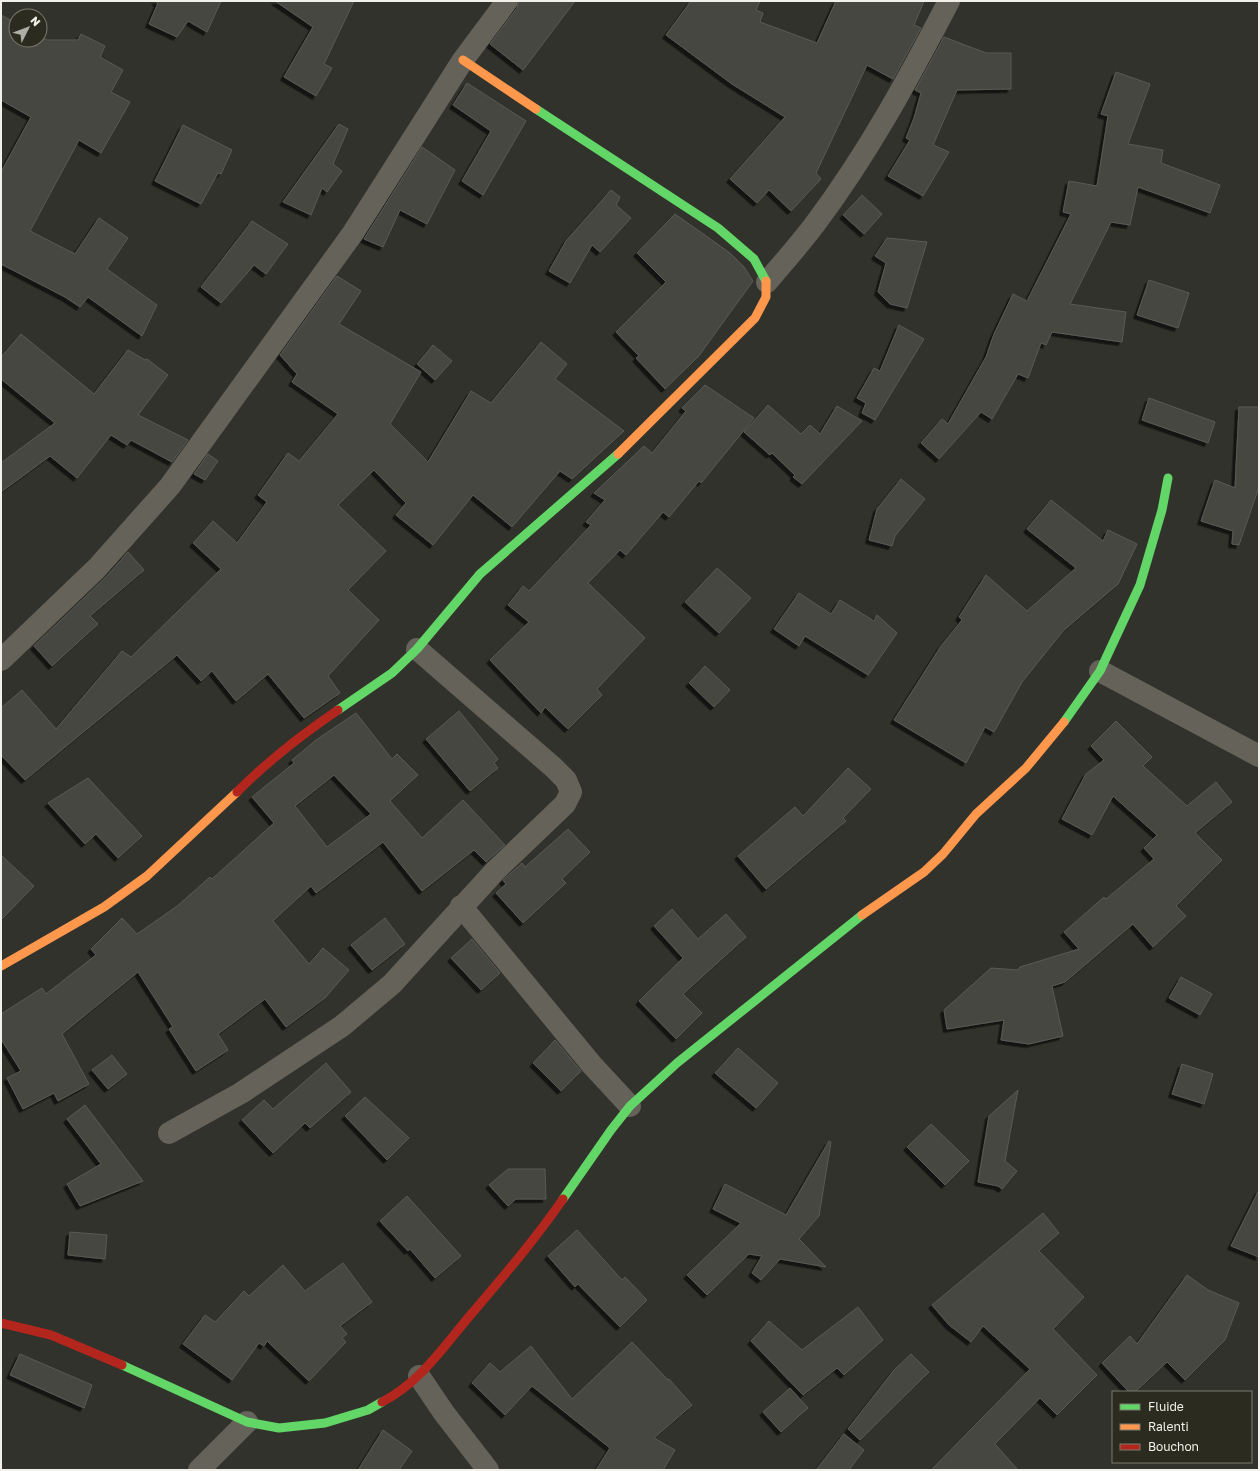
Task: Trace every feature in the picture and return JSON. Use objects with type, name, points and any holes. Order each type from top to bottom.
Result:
[{"type":"street","points":[[1,660],[98,568],[170,486],[353,233],[463,60],[507,1]]},
{"type":"street","points":[[766,282],[815,225],[853,170],[900,92],[949,1]]},
{"type":"street","points":[[1,966],[104,907],[147,876],[186,841],[266,762],[302,734],[392,673],[417,649],[484,570],[610,462],[755,318],[767,294],[766,282],[757,262],[738,243],[688,208],[613,161],[463,60]]},
{"type":"street","points":[[1,1323],[51,1335],[127,1367],[247,1422],[279,1428],[325,1423],[368,1410],[394,1396],[419,1376],[537,1237],[611,1130],[630,1106],[677,1063],[815,952],[872,908],[924,872],[943,854],[976,814],[1026,768],[1055,734],[1100,671],[1140,585],[1162,510],[1168,478]]},
{"type":"street","points":[[169,1133],[242,1093],[342,1026],[392,984],[419,957],[461,906],[565,804],[571,792],[566,780],[553,766],[417,649]]},
{"type":"street","points":[[1100,671],[1259,756]]},
{"type":"street","points":[[461,906],[592,1065],[630,1106]]},
{"type":"street","points":[[419,1376],[444,1414],[488,1470]]},
{"type":"street","points":[[199,1470],[247,1422]]},
{"type":"building","points":[[155,1],[221,1],[207,32],[188,21],[177,37],[149,24],[158,3]]},
{"type":"building","points":[[275,1],[354,1],[324,64],[332,68],[316,96],[284,77],[313,27]]},
{"type":"building","points":[[519,1],[575,1],[523,70],[490,44],[517,8]]},
{"type":"building","points":[[691,1],[760,1],[756,10],[763,13],[760,22],[817,43],[836,1],[924,1],[914,25],[921,28],[893,79],[867,65],[816,173],[821,179],[791,211],[769,190],[757,203],[730,179],[785,117],[732,84],[666,35]]},
{"type":"building","points":[[1,15],[8,19],[8,48],[48,48],[48,40],[78,40],[81,34],[105,46],[100,57],[123,70],[111,92],[130,102],[101,153],[79,140],[30,231],[75,254],[99,218],[128,238],[107,269],[157,305],[142,336],[88,297],[80,307],[65,297],[1,264],[1,172],[31,117],[1,100]]},
{"type":"building","points":[[944,37],[986,53],[1011,53],[1011,89],[957,90],[933,145],[949,152],[923,196],[888,176],[910,140],[906,138],[914,118],[921,93],[915,90]]},
{"type":"building","points":[[1116,72],[1150,84],[1128,144],[1163,150],[1161,163],[1220,185],[1210,213],[1138,187],[1130,225],[1111,222],[1070,304],[1126,312],[1122,342],[1052,332],[1046,345],[1041,343],[1028,378],[1018,374],[992,419],[981,412],[939,459],[921,443],[942,419],[948,424],[986,357],[994,334],[1013,294],[1027,301],[1071,214],[1063,212],[1069,181],[1097,186],[1108,116],[1101,114]]},
{"type":"building","points":[[467,83],[526,121],[483,195],[462,181],[491,131],[453,105]]},
{"type":"building","points":[[339,124],[348,129],[333,164],[342,171],[327,192],[322,188],[311,215],[283,202]]},
{"type":"building","points":[[183,125],[232,150],[221,174],[218,173],[201,204],[155,181]]},
{"type":"building","points":[[422,147],[455,170],[427,224],[400,210],[383,247],[364,239]]},
{"type":"building","points":[[611,190],[620,197],[616,205],[631,218],[600,252],[592,245],[570,283],[549,271],[566,241]]},
{"type":"building","points":[[862,195],[882,214],[864,234],[843,215]]},
{"type":"building","points":[[675,214],[730,253],[744,267],[753,281],[698,357],[665,389],[636,358],[639,356],[616,332],[666,282],[637,253]]},
{"type":"building","points":[[252,221],[288,244],[266,274],[254,265],[221,303],[201,287]]},
{"type":"building","points":[[887,238],[927,242],[907,308],[890,304],[878,292],[886,263],[875,256]]},
{"type":"building","points":[[337,276],[361,291],[339,324],[421,372],[390,424],[428,462],[471,391],[491,403],[541,342],[567,364],[555,379],[624,431],[572,479],[560,471],[512,527],[473,495],[433,545],[396,515],[406,503],[374,470],[338,505],[386,551],[348,590],[379,620],[328,676],[340,693],[304,718],[268,674],[236,701],[212,671],[201,681],[177,655],[25,780],[1,755],[1,708],[22,690],[56,729],[122,651],[131,657],[221,569],[193,543],[213,521],[237,543],[267,502],[258,495],[288,453],[299,461],[338,414],[292,382],[297,374],[280,355]]},
{"type":"building","points":[[1149,280],[1189,293],[1178,328],[1137,315]]},
{"type":"building","points":[[899,325],[924,339],[875,420],[862,413],[866,403],[857,398],[874,368],[880,371]]},
{"type":"building","points":[[21,334],[94,394],[128,350],[145,360],[147,359],[168,375],[138,415],[188,440],[172,462],[131,440],[127,445],[111,435],[77,478],[50,456],[1,492],[1,463],[55,423],[1,379],[1,357]]},
{"type":"building","points":[[433,345],[452,361],[435,380],[417,364]]},
{"type":"building","points":[[705,385],[754,418],[701,483],[699,481],[669,517],[663,512],[626,555],[620,550],[588,583],[645,638],[597,689],[602,695],[568,729],[545,707],[541,713],[490,660],[529,622],[508,605],[523,586],[529,591],[591,525],[586,522],[605,500],[594,493],[644,446],[652,453],[686,411],[682,408]]},
{"type":"building","points":[[1149,398],[1215,422],[1208,443],[1142,420]]},
{"type":"building","points":[[768,405],[801,434],[810,425],[820,434],[837,406],[862,421],[802,484],[793,477],[795,475],[772,453],[770,455],[744,432]]},
{"type":"building","points":[[1239,407],[1259,407],[1259,487],[1239,545],[1232,544],[1233,531],[1201,521],[1215,480],[1235,488]]},
{"type":"building","points":[[208,454],[218,461],[205,480],[194,474]]},
{"type":"building","points":[[901,479],[925,499],[895,536],[892,546],[869,540],[877,509]]},
{"type":"building","points":[[1051,500],[1103,541],[1108,530],[1137,544],[1118,584],[1063,631],[1022,682],[994,732],[985,727],[966,763],[894,720],[941,646],[962,620],[959,617],[986,575],[1027,611],[1076,568],[1027,529]]},
{"type":"building","points":[[128,552],[144,570],[90,616],[98,624],[52,666],[34,646],[106,577]]},
{"type":"building","points":[[717,568],[751,598],[719,633],[685,602]]},
{"type":"building","points":[[799,593],[831,614],[840,600],[874,621],[877,615],[897,633],[868,675],[805,636],[799,646],[774,629]]},
{"type":"building","points":[[705,666],[730,690],[714,707],[689,683]]},
{"type":"building","points":[[459,711],[498,759],[494,763],[498,768],[470,791],[426,739]]},
{"type":"building","points":[[356,713],[392,759],[397,754],[418,775],[390,801],[422,838],[463,800],[505,845],[486,862],[474,850],[422,891],[383,842],[316,893],[311,886],[273,921],[309,964],[323,948],[349,970],[325,998],[286,1027],[265,999],[218,1034],[228,1050],[196,1071],[169,1029],[173,1027],[138,972],[62,1034],[89,1084],[58,1101],[54,1093],[23,1109],[7,1078],[21,1071],[1,1039],[1,1014],[42,988],[46,994],[96,955],[91,949],[122,918],[137,934],[176,907],[210,877],[212,879],[274,823],[252,797],[294,763],[292,760],[316,740]],"holes":[[[334,775],[371,814],[327,847],[295,806]]]},
{"type":"building","points":[[1116,721],[1152,757],[1143,766],[1187,806],[1216,782],[1232,802],[1195,833],[1222,860],[1176,906],[1186,916],[1153,947],[1133,924],[1065,982],[1052,986],[1063,1036],[1029,1044],[1001,1040],[1004,1020],[947,1029],[944,1010],[991,968],[1018,970],[1020,967],[1079,949],[1064,932],[1104,897],[1106,899],[1154,859],[1144,848],[1157,835],[1113,796],[1092,835],[1062,819],[1086,774],[1104,760],[1091,746]]},
{"type":"building","points":[[848,768],[871,789],[843,818],[846,821],[766,889],[738,856],[795,807],[803,816]]},
{"type":"building","points":[[88,778],[142,836],[118,858],[96,834],[85,844],[48,803]]},
{"type":"building","points":[[568,829],[590,852],[562,879],[566,883],[523,923],[496,893],[506,884],[503,880],[522,863],[525,867]]},
{"type":"building","points":[[1,855],[34,886],[1,920]]},
{"type":"building","points":[[672,909],[698,939],[726,914],[746,937],[683,994],[702,1013],[676,1039],[639,1001],[683,958],[654,926]]},
{"type":"building","points":[[385,918],[405,944],[372,970],[351,945]]},
{"type":"building","points":[[472,939],[500,973],[481,990],[451,958]]},
{"type":"building","points":[[1181,977],[1212,994],[1200,1015],[1169,998]]},
{"type":"building","points":[[555,1040],[581,1071],[561,1091],[533,1063]]},
{"type":"building","points":[[738,1048],[778,1083],[756,1108],[715,1073]]},
{"type":"building","points":[[112,1055],[127,1074],[108,1089],[92,1070]]},
{"type":"building","points":[[326,1063],[351,1092],[310,1128],[305,1123],[273,1153],[242,1120],[264,1100],[273,1109]]},
{"type":"building","points":[[1182,1064],[1213,1074],[1204,1104],[1172,1094]]},
{"type":"building","points":[[1018,1090],[1005,1161],[1017,1171],[1002,1189],[998,1186],[978,1182],[989,1116]]},
{"type":"building","points":[[365,1097],[409,1138],[387,1160],[345,1116]]},
{"type":"building","points":[[85,1105],[143,1181],[80,1206],[67,1184],[101,1164],[67,1119]]},
{"type":"building","points":[[931,1124],[969,1161],[945,1185],[907,1147]]},
{"type":"building","points":[[829,1141],[831,1142],[819,1216],[799,1239],[826,1267],[780,1259],[761,1280],[752,1273],[762,1256],[749,1254],[707,1295],[687,1275],[741,1223],[713,1209],[725,1184],[786,1215]]},
{"type":"building","points":[[508,1169],[545,1169],[546,1199],[516,1199],[508,1206],[489,1185]]},
{"type":"building","points":[[1259,1190],[1259,1257],[1231,1246]]},
{"type":"building","points":[[407,1196],[461,1256],[435,1278],[410,1249],[408,1251],[380,1221]]},
{"type":"building","points":[[1043,1213],[1059,1233],[1039,1251],[1084,1297],[1053,1329],[1097,1375],[1057,1415],[1040,1398],[995,1444],[1018,1470],[931,1470],[1030,1369],[983,1326],[971,1342],[949,1325],[932,1305]]},
{"type":"building","points":[[577,1230],[622,1280],[625,1277],[647,1300],[620,1327],[578,1284],[575,1287],[548,1256]]},
{"type":"building","points":[[70,1232],[107,1235],[105,1259],[68,1255]]},
{"type":"building","points":[[343,1263],[372,1302],[340,1326],[347,1334],[342,1338],[346,1342],[309,1381],[267,1341],[264,1346],[259,1343],[232,1380],[183,1344],[205,1315],[215,1322],[244,1291],[249,1296],[283,1265],[305,1291]]},
{"type":"building","points":[[1187,1275],[1208,1290],[1239,1303],[1225,1340],[1185,1380],[1167,1362],[1136,1391],[1128,1391],[1102,1363],[1130,1336],[1137,1344]]},
{"type":"building","points":[[858,1307],[883,1340],[844,1375],[837,1368],[803,1395],[751,1341],[769,1321],[802,1350]]},
{"type":"building","points":[[632,1342],[668,1380],[669,1379],[692,1405],[654,1438],[675,1450],[663,1470],[596,1470],[610,1448],[532,1386],[505,1415],[472,1383],[490,1363],[500,1372],[531,1346],[572,1399]]},
{"type":"building","points":[[20,1354],[92,1385],[84,1408],[10,1375]]},
{"type":"building","points":[[911,1354],[929,1372],[860,1440],[848,1429],[894,1370]]},
{"type":"building","points":[[790,1388],[808,1408],[781,1432],[763,1412]]},
{"type":"building","points":[[383,1430],[412,1451],[399,1470],[358,1470]]},
{"type":"building","points":[[844,1434],[864,1450],[849,1470],[816,1470]]},
{"type":"traffic: fast","points":[[536,109],[718,228],[754,259],[766,281]]},
{"type":"traffic: fast","points":[[338,710],[392,673],[417,649],[480,574],[618,454]]},
{"type":"traffic: fast","points":[[1064,722],[1100,671],[1140,585],[1162,510],[1168,478]]},
{"type":"traffic: fast","points":[[563,1199],[611,1130],[630,1106],[677,1063],[862,915]]},
{"type":"traffic: fast","points":[[122,1365],[247,1422],[279,1428],[325,1423],[368,1410],[382,1402]]},
{"type":"traffic: slow","points":[[463,60],[536,109]]},
{"type":"traffic: slow","points":[[618,454],[755,318],[766,297],[766,281]]},
{"type":"traffic: slow","points":[[862,915],[924,872],[943,854],[976,814],[1026,768],[1064,722]]},
{"type":"traffic: slow","points":[[1,966],[104,907],[147,876],[237,792]]},
{"type":"traffic: jam","points":[[237,792],[285,749],[338,710]]},
{"type":"traffic: jam","points":[[382,1402],[395,1394],[419,1375],[439,1353],[517,1260],[563,1199]]},
{"type":"traffic: jam","points":[[1,1323],[51,1335],[122,1365]]}]
